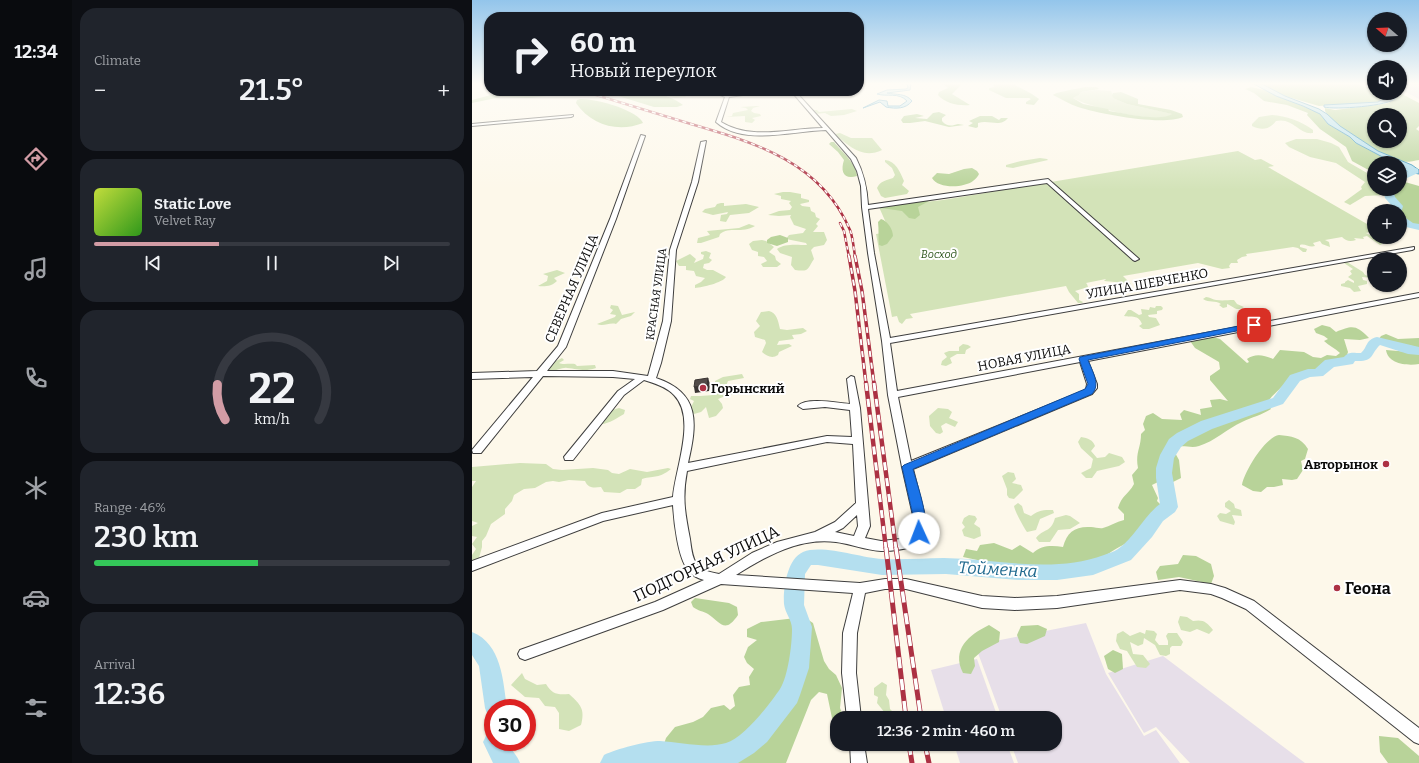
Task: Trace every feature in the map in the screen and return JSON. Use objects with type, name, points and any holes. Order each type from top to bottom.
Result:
[{"type":"street","points":[[472,126],[545,119]]},
{"type":"street","points":[[719,119],[718,122],[732,130],[752,134],[827,129]]},
{"type":"street","name":"ПОДГОРНАЯ УЛИЦА","points":[[525,654],[659,606],[720,579],[756,556],[781,545],[818,536],[836,537],[881,546],[895,545],[913,542],[919,533],[920,520],[907,467],[893,395],[886,341],[870,254],[864,186],[860,171],[853,158],[818,119]]},
{"type":"street","name":"СЕВЕРНАЯ УЛИЦА","points":[[477,450],[532,381],[541,373],[562,347],[594,262],[613,219],[643,136]]},
{"type":"street","name":"КРАСНАЯ УЛИЦА","points":[[647,379],[657,363],[666,322],[673,250],[694,182],[704,142]]},
{"type":"street","points":[[865,206],[885,205],[1048,181],[1135,259]]},
{"type":"street","name":"УЛИЦА ШЕВЧЕНКО","points":[[886,341],[1412,248]]},
{"type":"street","name":"НОВАЯ УЛИЦА","points":[[893,395],[1419,294]]},
{"type":"street","points":[[907,467],[1088,392],[1092,388],[1092,384],[1083,359]]},
{"type":"street","points":[[472,376],[541,373],[604,374],[647,379],[662,383],[671,389],[682,399],[688,411],[690,434],[682,468],[678,500],[687,559],[693,569],[701,574],[720,579],[860,588],[885,584],[906,584],[982,602],[1015,604],[1058,602],[1180,585],[1211,589],[1250,605],[1419,737]]},
{"type":"street","points":[[569,457],[621,393],[647,379]]},
{"type":"street","points":[[851,379],[858,441],[864,526],[858,541]]},
{"type":"street","points":[[803,406],[825,404],[855,408]]},
{"type":"street","points":[[682,468],[828,439],[858,441]]},
{"type":"street","points":[[472,566],[602,517],[678,500]]},
{"type":"street","points":[[818,536],[839,525],[862,504]]},
{"type":"street","points":[[853,711],[849,673],[850,633],[860,588]]},
{"type":"street","points":[[858,751],[859,763]]},
{"type":"shaded area","points":[[1086,623],[1106,674],[1144,736],[1156,730],[1180,763],[1018,763],[1014,751],[1062,751],[1062,711],[999,711],[975,645]]},
{"type":"shaded area","points":[[1163,656],[1305,763],[1190,763],[1156,727],[1144,733],[1108,673]]},
{"type":"shaded area","points":[[977,659],[996,711],[944,711],[931,670]]},
{"type":"shaded area","points":[[956,751],[1010,751],[1014,763],[960,763]]},
{"type":"green space","points":[[592,119],[639,119],[643,123],[634,126],[615,127],[597,122]]},
{"type":"green space","points":[[745,119],[755,120],[752,123],[745,122]]},
{"type":"green space","points":[[902,119],[942,119],[942,121],[950,126],[958,124],[964,125],[949,127],[925,121],[903,123],[901,120]]},
{"type":"green space","points":[[974,119],[997,119],[999,120],[1007,119],[998,123],[978,123],[978,127],[976,128],[968,126],[973,123],[969,121]]},
{"type":"green space","points":[[1136,119],[1175,119],[1161,120]]},
{"type":"green space","points":[[1257,119],[1290,119],[1313,130],[1313,133],[1308,133],[1287,121],[1282,120],[1276,121],[1271,126],[1262,129],[1252,126]]},
{"type":"green space","points":[[1310,119],[1324,119],[1328,124],[1350,137],[1356,143],[1381,156],[1367,156],[1367,169],[1352,161],[1346,147],[1320,129]]},
{"type":"green space","points":[[1331,119],[1367,119],[1367,145],[1348,133]]},
{"type":"green space","points":[[1407,119],[1419,119],[1419,126],[1416,129],[1419,131],[1419,160],[1407,162],[1407,156],[1388,156],[1373,148],[1407,148]]},
{"type":"green space","points":[[840,133],[851,138],[872,138],[882,150],[869,153],[857,150],[846,144],[835,134]]},
{"type":"green space","points":[[1296,139],[1317,139],[1339,147],[1348,162],[1367,173],[1367,196],[1350,205],[1344,202],[1362,189],[1361,187],[1365,182],[1336,163],[1310,157],[1289,147],[1285,143]]},
{"type":"green space","points":[[834,142],[848,158],[856,171],[857,176],[849,177],[844,174],[844,160],[829,144]]},
{"type":"green space","name":"Восход","points":[[1238,151],[1255,160],[1261,159],[1274,166],[1268,167],[1367,224],[1367,236],[1363,237],[1364,239],[1354,238],[1356,240],[1352,241],[1342,237],[1325,240],[1329,242],[1330,247],[1322,244],[1320,241],[1313,243],[1315,246],[1300,245],[1300,247],[1307,249],[1306,252],[1293,247],[1246,254],[1247,256],[1237,260],[1238,263],[1231,263],[1229,266],[1230,268],[1222,269],[1198,263],[1123,276],[1131,284],[1130,286],[1104,281],[1106,279],[1086,283],[1088,287],[1075,291],[1079,294],[1079,300],[1083,302],[1082,303],[1078,303],[1066,286],[910,314],[913,318],[906,319],[902,324],[899,322],[897,316],[892,317],[876,234],[890,232],[879,207],[943,200]]},
{"type":"green space","points":[[1040,158],[1048,160],[1013,168],[1006,167],[1006,165],[1021,161]]},
{"type":"green space","points":[[885,160],[892,162],[901,174],[904,181],[902,185],[909,191],[907,194],[885,198],[881,196],[877,188],[878,186],[884,181],[893,178],[895,175],[892,168],[885,162]]},
{"type":"green space","points":[[972,168],[979,174],[973,181],[964,185],[945,186],[935,182],[932,178],[937,173],[949,174]]},
{"type":"green space","points":[[1407,183],[1419,186],[1419,226],[1407,221],[1407,204],[1398,204],[1391,196],[1407,196]]},
{"type":"green space","points":[[783,192],[801,194],[801,198],[809,200],[809,202],[800,204],[802,206],[810,207],[811,211],[815,213],[816,217],[820,219],[816,224],[818,226],[813,232],[824,232],[827,240],[824,245],[814,247],[811,250],[814,259],[808,269],[803,271],[795,270],[791,265],[792,257],[780,253],[777,249],[788,245],[807,245],[806,243],[786,239],[789,235],[803,233],[806,229],[794,225],[790,217],[791,215],[768,215],[779,211],[790,210],[792,207],[789,203],[791,201],[781,199],[781,196],[774,194]]},
{"type":"green space","points":[[929,201],[918,207],[920,215],[915,219],[909,218],[902,211],[881,208]]},
{"type":"green space","points":[[724,203],[724,206],[746,204],[759,207],[749,213],[730,215],[726,222],[720,221],[721,215],[727,214],[728,212],[713,215],[702,212],[705,209],[715,207],[717,204]]},
{"type":"green space","points":[[881,219],[890,226],[893,236],[887,244],[882,246],[879,245],[878,222]]},
{"type":"green space","points":[[749,224],[755,226],[745,230],[727,230],[720,234],[719,237],[697,243],[698,238],[710,235],[707,231],[739,228]]},
{"type":"green space","points":[[780,235],[788,238],[788,242],[777,246],[767,243],[767,240],[771,237]]},
{"type":"green space","points":[[762,240],[774,247],[769,252],[775,256],[776,260],[781,264],[777,267],[763,267],[761,264],[767,261],[764,257],[758,256],[758,252],[752,250],[749,244],[753,241]]},
{"type":"green space","points":[[706,251],[711,253],[709,258],[712,260],[709,263],[704,264],[703,268],[713,270],[726,277],[717,283],[695,288],[695,285],[705,278],[696,276],[694,271],[686,270],[686,266],[679,266],[676,261],[690,254],[696,259],[694,263],[703,259],[704,255],[701,254],[701,252]]},
{"type":"green space","points":[[1347,262],[1367,276],[1367,277],[1362,277],[1363,280],[1367,281],[1367,284],[1358,286],[1361,291],[1354,292],[1350,288],[1341,286],[1341,284],[1348,280],[1354,283],[1354,281],[1348,277],[1352,274],[1350,271],[1353,269],[1344,263]]},
{"type":"green space","points":[[557,270],[565,273],[554,278],[557,281],[551,285],[538,286],[547,281],[548,276],[543,274]]},
{"type":"green space","points":[[1206,297],[1215,300],[1234,300],[1237,304],[1244,307],[1237,309],[1227,304],[1227,307],[1223,308],[1219,305],[1221,304],[1219,303],[1203,299]]},
{"type":"green space","points":[[611,305],[618,306],[622,315],[635,312],[631,316],[621,319],[616,324],[597,324],[615,317],[616,315],[610,314],[613,310],[610,308]]},
{"type":"green space","points":[[1156,306],[1161,306],[1163,308],[1162,310],[1157,311],[1157,314],[1148,315],[1149,317],[1156,318],[1160,325],[1149,329],[1143,329],[1139,326],[1142,324],[1139,319],[1124,316],[1128,310],[1131,310],[1139,315],[1142,314],[1141,309],[1149,310],[1150,307],[1155,308]]},
{"type":"green space","points":[[769,311],[775,315],[780,329],[787,330],[803,328],[807,331],[801,334],[792,335],[794,339],[779,341],[777,345],[789,344],[792,346],[779,352],[778,355],[774,357],[768,356],[762,352],[766,343],[765,340],[755,337],[754,332],[760,326],[756,321],[761,312]]},
{"type":"green space","points":[[1322,325],[1330,327],[1336,332],[1350,327],[1354,328],[1361,331],[1369,338],[1360,340],[1344,339],[1348,352],[1346,358],[1330,365],[1322,364],[1314,371],[1303,372],[1297,375],[1267,402],[1271,409],[1268,411],[1246,420],[1205,444],[1196,447],[1181,446],[1175,448],[1174,451],[1179,460],[1181,478],[1167,485],[1158,482],[1152,485],[1158,498],[1157,501],[1161,505],[1161,512],[1157,515],[1144,533],[1134,541],[1125,544],[1090,563],[1058,569],[1026,568],[996,564],[963,557],[966,549],[977,551],[980,545],[994,543],[1012,550],[1020,545],[1033,553],[1040,548],[1047,546],[1063,547],[1069,534],[1076,529],[1085,527],[1102,528],[1124,520],[1124,514],[1118,508],[1121,500],[1130,491],[1134,484],[1132,475],[1138,468],[1137,463],[1141,434],[1145,430],[1143,424],[1146,416],[1153,413],[1162,419],[1182,420],[1180,414],[1184,410],[1201,415],[1200,409],[1212,407],[1210,400],[1220,399],[1228,401],[1210,380],[1210,376],[1220,369],[1219,362],[1195,348],[1190,341],[1210,336],[1220,339],[1247,363],[1249,362],[1247,359],[1256,355],[1273,359],[1280,350],[1304,352],[1313,357],[1321,358],[1327,355],[1336,356],[1340,353],[1324,341],[1328,339],[1316,333],[1314,329]]},
{"type":"green space","points":[[1386,334],[1398,339],[1419,338],[1419,364],[1409,365],[1399,363],[1390,358],[1386,350],[1410,352],[1414,351],[1414,349],[1412,346],[1379,339],[1381,336]]},
{"type":"green space","points":[[963,344],[971,347],[966,350],[965,354],[957,354],[950,358],[952,363],[946,366],[941,365],[942,361],[947,357],[944,353],[949,351],[959,351],[959,347]]},
{"type":"green space","points":[[562,358],[564,360],[559,363],[575,364],[577,366],[595,365],[596,368],[585,370],[565,368],[549,371],[548,368],[554,362]]},
{"type":"green space","points":[[742,374],[744,378],[728,381],[725,388],[734,389],[747,387],[747,395],[728,395],[718,399],[723,408],[716,416],[709,418],[706,407],[701,412],[694,414],[690,409],[694,401],[690,399],[691,396],[707,396],[716,394],[718,390],[715,385],[715,381],[723,377]]},
{"type":"green space","points":[[619,408],[625,410],[624,414],[610,422],[602,424],[602,420],[608,416],[612,410]]},
{"type":"green space","points":[[938,408],[948,409],[952,412],[949,418],[958,422],[955,427],[946,423],[941,426],[943,432],[940,434],[936,433],[930,426],[929,416]]},
{"type":"green space","points":[[1279,435],[1292,437],[1299,440],[1308,449],[1305,459],[1301,461],[1303,470],[1297,479],[1282,479],[1283,485],[1267,487],[1261,492],[1253,491],[1242,485],[1256,456],[1273,437]]},
{"type":"green space","points":[[1081,437],[1093,442],[1095,446],[1091,451],[1097,458],[1105,457],[1109,453],[1122,457],[1125,462],[1119,466],[1097,471],[1092,478],[1086,478],[1081,473],[1091,468],[1093,459],[1081,448],[1078,442]]},
{"type":"green space","points":[[520,463],[546,464],[553,469],[562,470],[593,468],[608,470],[612,473],[619,474],[630,469],[647,472],[668,468],[671,469],[660,476],[642,479],[641,485],[635,489],[627,489],[620,493],[604,492],[601,487],[591,487],[585,481],[569,480],[546,482],[535,488],[524,489],[514,495],[512,501],[505,509],[505,514],[491,524],[482,541],[479,558],[472,561],[472,555],[476,549],[472,544],[477,537],[472,536],[472,526],[478,523],[472,521],[472,487],[476,481],[472,481],[472,467]]},
{"type":"green space","points":[[1008,472],[1014,473],[1016,479],[1012,483],[1021,485],[1023,490],[1014,499],[1009,498],[1007,495],[1007,489],[1002,476]]},
{"type":"green space","points":[[1229,500],[1234,504],[1235,508],[1241,510],[1242,516],[1232,515],[1235,522],[1234,525],[1220,521],[1217,516],[1220,513],[1226,514],[1231,511],[1225,507],[1225,503]]},
{"type":"green space","points":[[1018,503],[1022,506],[1024,513],[1031,516],[1044,510],[1053,510],[1054,513],[1040,519],[1036,530],[1027,532],[1019,519],[1014,506]]},
{"type":"green space","points":[[969,515],[975,516],[977,519],[974,524],[980,528],[981,536],[974,539],[964,536],[962,530],[965,527],[962,523],[964,518]]},
{"type":"green space","points":[[1066,515],[1080,523],[1070,529],[1058,530],[1050,542],[1039,542],[1036,538],[1051,526],[1055,518]]},
{"type":"green space","points":[[1183,555],[1196,556],[1211,564],[1214,576],[1211,584],[1179,577],[1158,580],[1156,572],[1160,566],[1178,564]]},
{"type":"green space","points":[[695,598],[729,603],[737,607],[738,615],[730,624],[723,625],[708,614],[693,607],[691,602]]},
{"type":"green space","points":[[1180,616],[1187,617],[1193,621],[1200,620],[1209,625],[1213,630],[1209,634],[1197,629],[1190,632],[1181,630],[1178,622]]},
{"type":"green space","points":[[804,617],[813,623],[824,661],[829,669],[836,675],[842,688],[840,708],[841,711],[831,711],[827,694],[819,692],[811,700],[786,763],[650,763],[663,747],[666,738],[675,727],[693,722],[703,717],[711,708],[724,705],[730,710],[735,706],[733,695],[739,687],[750,685],[749,677],[754,669],[747,663],[744,657],[748,647],[757,640],[747,637],[747,629],[761,622]]},
{"type":"green space","points":[[989,625],[1000,632],[999,642],[982,651],[974,658],[975,666],[971,674],[963,673],[959,657],[964,644],[975,633]]},
{"type":"green space","points":[[1038,625],[1047,629],[1045,636],[1027,644],[1020,643],[1017,635],[1021,626]]},
{"type":"green space","points":[[1146,630],[1154,631],[1157,634],[1155,640],[1159,645],[1168,645],[1166,636],[1168,633],[1177,633],[1183,642],[1181,646],[1172,646],[1170,648],[1170,654],[1166,656],[1160,655],[1155,645],[1144,638],[1143,644],[1138,646],[1130,642],[1133,654],[1143,655],[1150,664],[1146,668],[1137,667],[1127,651],[1120,649],[1116,641],[1117,634],[1123,631],[1130,636],[1140,632],[1145,634]]},
{"type":"green space","points":[[1113,650],[1122,654],[1123,669],[1115,673],[1108,669],[1104,656]]},
{"type":"green space","points":[[522,673],[525,679],[537,685],[546,684],[550,690],[555,693],[569,694],[581,708],[581,725],[569,731],[559,729],[559,713],[555,707],[545,706],[539,698],[525,697],[511,685]]},
{"type":"green space","points":[[882,682],[887,685],[886,695],[892,711],[883,711],[877,703],[878,697],[874,695],[874,688]]},
{"type":"green space","points":[[1379,736],[1398,738],[1419,756],[1419,763],[1388,763],[1380,752]]},
{"type":"water","points":[[1324,119],[1332,119],[1340,126],[1367,144],[1367,148],[1373,148],[1390,156],[1381,156],[1356,143],[1350,137],[1328,124]]},
{"type":"water","points":[[1407,163],[1419,170],[1419,174],[1408,172]]},
{"type":"building","points":[[708,378],[707,386],[694,387],[695,380]]},
{"type":"waterway","name":"Тойменка","points":[[1407,175],[1415,171]]},
{"type":"waterway","name":"Тойменка","points":[[1390,196],[1396,204]]},
{"type":"waterway","name":"Тойменка","points":[[1407,223],[1410,225],[1419,227]]},
{"type":"waterway","name":"Тойменка","points":[[612,763],[658,753],[715,757],[731,754],[746,745],[759,734],[789,695],[798,668],[802,627],[794,605],[796,574],[803,561],[808,558],[818,557],[882,567],[946,566],[1018,572],[1057,572],[1093,567],[1124,555],[1146,532],[1157,516],[1169,507],[1164,478],[1165,465],[1171,448],[1183,437],[1220,419],[1278,401],[1295,378],[1308,373],[1318,373],[1330,363],[1348,361],[1352,356],[1365,356],[1369,352],[1371,346],[1377,341],[1408,350],[1419,351]]},
{"type":"waterway","name":"Тойменка","points":[[472,642],[480,649],[489,664],[495,699]]},
{"type":"waterway","name":"Тойменка","points":[[499,751],[502,757],[508,763]]},
{"type":"railway","points":[[674,119],[739,139],[762,148],[784,159],[804,172],[822,187],[838,207],[850,230],[855,257]]},
{"type":"railway","points":[[840,223],[844,231],[849,257]]},
{"type":"railway","points":[[849,256],[855,291],[866,384]]},
{"type":"railway","points":[[855,256],[862,291],[874,384]]},
{"type":"railway","points":[[866,383],[886,549]]},
{"type":"railway","points":[[874,383],[896,549]]},
{"type":"railway","points":[[886,548],[905,711]]},
{"type":"railway","points":[[896,548],[920,711]]},
{"type":"railway","points":[[910,751],[912,763]]},
{"type":"railway","points":[[926,751],[929,763]]},
{"type":"place","name":"Горынский","points":[[703,388]]},
{"type":"place","name":"Авторынок","points":[[1386,464]]},
{"type":"place","name":"Геона","points":[[1337,588]]},
{"type":"route","points":[[919,533],[920,520],[907,467],[1088,392],[1092,388],[1092,384],[1083,359],[1254,325]]}]
